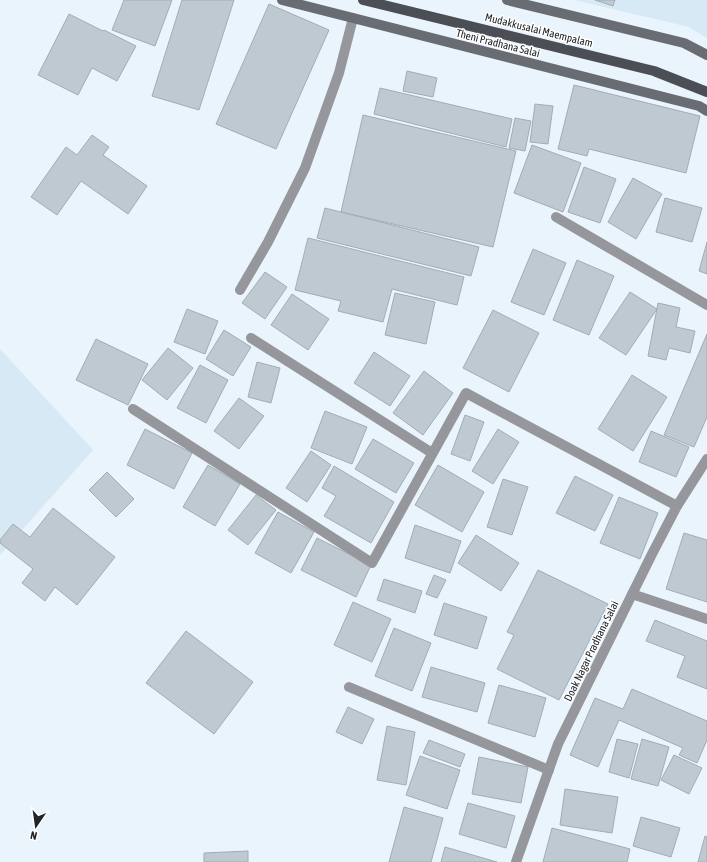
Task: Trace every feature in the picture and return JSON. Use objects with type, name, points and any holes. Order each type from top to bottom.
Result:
[{"type":"main road","name":"Theni Pradhana Salai","points":[[282,0],[699,106],[707,111]]},
{"type":"main road","name":"Mudakkusalai Maempalam","points":[[363,0],[654,71],[707,92]]},
{"type":"main road","points":[[507,0],[684,42],[707,55]]},
{"type":"street","points":[[240,290],[268,242],[305,168],[339,73],[353,18]]},
{"type":"street","points":[[556,217],[707,305]]},
{"type":"street","points":[[251,338],[432,454]]},
{"type":"street","points":[[133,409],[372,563],[466,392],[677,506]]},
{"type":"street","name":"Doak Nagar Pradhana Salai","points":[[516,862],[558,744],[677,506],[707,459]]},
{"type":"street","points":[[632,594],[707,619]]},
{"type":"street","points":[[349,687],[549,770]]},
{"type":"shaded area","points":[[574,0],[707,0],[707,38],[689,27]]},
{"type":"shaded area","points":[[0,349],[93,450],[0,555]]},
{"type":"building","points":[[124,0],[172,0],[155,46],[112,30]]},
{"type":"building","points":[[182,0],[234,0],[199,110],[152,96]]},
{"type":"building","points":[[595,0],[615,0],[613,6]]},
{"type":"building","points":[[269,4],[329,30],[276,149],[216,124]]},
{"type":"building","points":[[69,14],[136,46],[117,81],[92,68],[78,95],[38,75]]},
{"type":"building","points":[[407,71],[437,78],[433,97],[403,91]]},
{"type":"building","points":[[574,85],[700,116],[686,173],[589,149],[587,156],[558,149]]},
{"type":"building","points":[[380,88],[512,119],[506,147],[374,114]]},
{"type":"building","points":[[535,104],[553,106],[548,144],[530,142]]},
{"type":"building","points":[[363,115],[516,151],[493,247],[341,212]]},
{"type":"building","points":[[515,118],[531,121],[525,151],[509,148]]},
{"type":"building","points":[[92,135],[109,147],[103,155],[147,186],[128,214],[81,181],[57,215],[31,197],[66,147],[77,155]]},
{"type":"building","points":[[532,145],[581,163],[563,212],[514,193]]},
{"type":"building","points":[[584,167],[616,179],[600,223],[568,212]]},
{"type":"building","points":[[633,178],[662,194],[636,239],[608,222]]},
{"type":"building","points":[[665,198],[702,208],[692,242],[656,232]]},
{"type":"building","points":[[325,208],[479,247],[471,276],[317,238]]},
{"type":"building","points":[[308,238],[464,277],[457,305],[392,289],[383,322],[338,311],[341,301],[295,290]]},
{"type":"building","points":[[707,242],[707,274],[699,271]]},
{"type":"building","points":[[533,249],[566,263],[544,315],[511,302]]},
{"type":"building","points":[[577,260],[614,276],[589,335],[553,320]]},
{"type":"building","points":[[265,272],[287,287],[265,319],[242,303]]},
{"type":"building","points":[[630,292],[657,309],[626,355],[599,338]]},
{"type":"building","points":[[395,293],[435,302],[426,344],[385,335]]},
{"type":"building","points":[[292,294],[329,319],[308,350],[271,325]]},
{"type":"building","points":[[658,303],[680,308],[676,327],[695,331],[690,353],[669,348],[666,360],[648,356]]},
{"type":"building","points":[[187,309],[218,321],[205,354],[174,342]]},
{"type":"building","points":[[493,310],[539,333],[509,392],[463,368]]},
{"type":"building","points":[[224,330],[251,347],[233,376],[206,359]]},
{"type":"building","points":[[707,334],[707,417],[694,447],[664,435]]},
{"type":"building","points":[[96,339],[148,364],[128,405],[76,380]]},
{"type":"building","points":[[168,348],[193,368],[167,400],[142,380]]},
{"type":"building","points":[[374,352],[410,376],[390,406],[354,383]]},
{"type":"building","points":[[257,362],[280,368],[271,403],[248,397]]},
{"type":"building","points":[[200,365],[228,380],[206,423],[177,408]]},
{"type":"building","points":[[424,371],[453,393],[423,435],[393,413]]},
{"type":"building","points":[[632,375],[667,397],[633,451],[598,429]]},
{"type":"building","points":[[239,398],[264,416],[239,449],[214,431]]},
{"type":"building","points":[[325,411],[367,427],[352,464],[311,448]]},
{"type":"building","points":[[465,415],[484,422],[470,461],[451,454]]},
{"type":"building","points":[[145,429],[192,453],[174,489],[127,465]]},
{"type":"building","points":[[498,429],[519,442],[493,484],[472,471]]},
{"type":"building","points":[[651,431],[689,447],[676,477],[639,462]]},
{"type":"building","points":[[373,439],[414,463],[396,493],[355,469]]},
{"type":"building","points":[[311,451],[331,465],[307,502],[286,488]]},
{"type":"building","points":[[208,465],[240,484],[215,526],[183,507]]},
{"type":"building","points":[[438,465],[484,492],[462,532],[415,505]]},
{"type":"building","points":[[334,466],[394,502],[371,543],[324,516],[336,496],[322,488]]},
{"type":"building","points":[[107,472],[134,499],[116,517],[89,490]]},
{"type":"building","points":[[575,476],[613,495],[595,531],[556,513]]},
{"type":"building","points":[[503,479],[528,487],[512,535],[487,527]]},
{"type":"building","points":[[256,495],[276,510],[248,545],[228,530]]},
{"type":"building","points":[[619,497],[658,513],[640,559],[600,543]]},
{"type":"building","points":[[53,508],[115,557],[77,605],[55,587],[45,601],[22,583],[33,569],[0,543],[0,540],[13,524],[30,537]]},
{"type":"building","points":[[278,512],[314,532],[291,573],[255,553]]},
{"type":"building","points":[[415,525],[461,541],[450,573],[405,558]]},
{"type":"building","points":[[684,533],[707,540],[707,602],[666,589]]},
{"type":"building","points":[[476,535],[519,563],[501,591],[458,563]]},
{"type":"building","points":[[317,538],[371,565],[356,597],[301,570]]},
{"type":"building","points":[[538,570],[608,604],[559,700],[497,669],[514,635],[507,632]]},
{"type":"building","points":[[434,575],[446,580],[437,598],[426,594]]},
{"type":"building","points":[[384,579],[422,591],[415,613],[377,600]]},
{"type":"building","points":[[353,602],[391,619],[372,662],[334,645]]},
{"type":"building","points":[[444,603],[487,617],[477,649],[434,635]]},
{"type":"building","points":[[655,620],[707,641],[707,689],[677,677],[685,656],[646,641]]},
{"type":"building","points":[[394,628],[431,643],[412,691],[375,676]]},
{"type":"building","points":[[186,631],[253,682],[214,734],[146,683]]},
{"type":"building","points":[[431,667],[485,683],[477,712],[422,697]]},
{"type":"building","points":[[499,685],[546,698],[535,737],[488,723]]},
{"type":"building","points":[[632,689],[707,721],[707,740],[697,763],[679,755],[683,748],[619,720],[598,767],[570,755],[595,698],[623,709]]},
{"type":"building","points":[[348,707],[374,719],[362,744],[336,732]]},
{"type":"building","points":[[387,726],[415,732],[406,785],[377,780]]},
{"type":"building","points":[[617,739],[638,744],[629,778],[609,772]]},
{"type":"building","points":[[642,739],[669,747],[658,786],[631,779]]},
{"type":"building","points":[[429,740],[465,754],[460,767],[423,753]]},
{"type":"building","points":[[674,755],[702,768],[689,794],[661,780]]},
{"type":"building","points":[[420,756],[460,770],[447,809],[406,795]]},
{"type":"building","points":[[479,757],[528,767],[521,803],[472,794]]},
{"type":"building","points":[[565,789],[618,797],[612,833],[560,825]]},
{"type":"building","points":[[468,803],[515,816],[506,848],[459,834]]},
{"type":"building","points":[[404,807],[443,818],[431,862],[389,862]]},
{"type":"building","points":[[641,817],[680,828],[671,857],[633,846]]},
{"type":"building","points":[[552,828],[630,849],[627,862],[543,862]]},
{"type":"building","points":[[705,836],[707,837],[707,862],[698,862]]},
{"type":"building","points":[[445,847],[497,862],[441,862]]},
{"type":"building","points":[[248,851],[248,862],[204,862],[204,853]]}]
